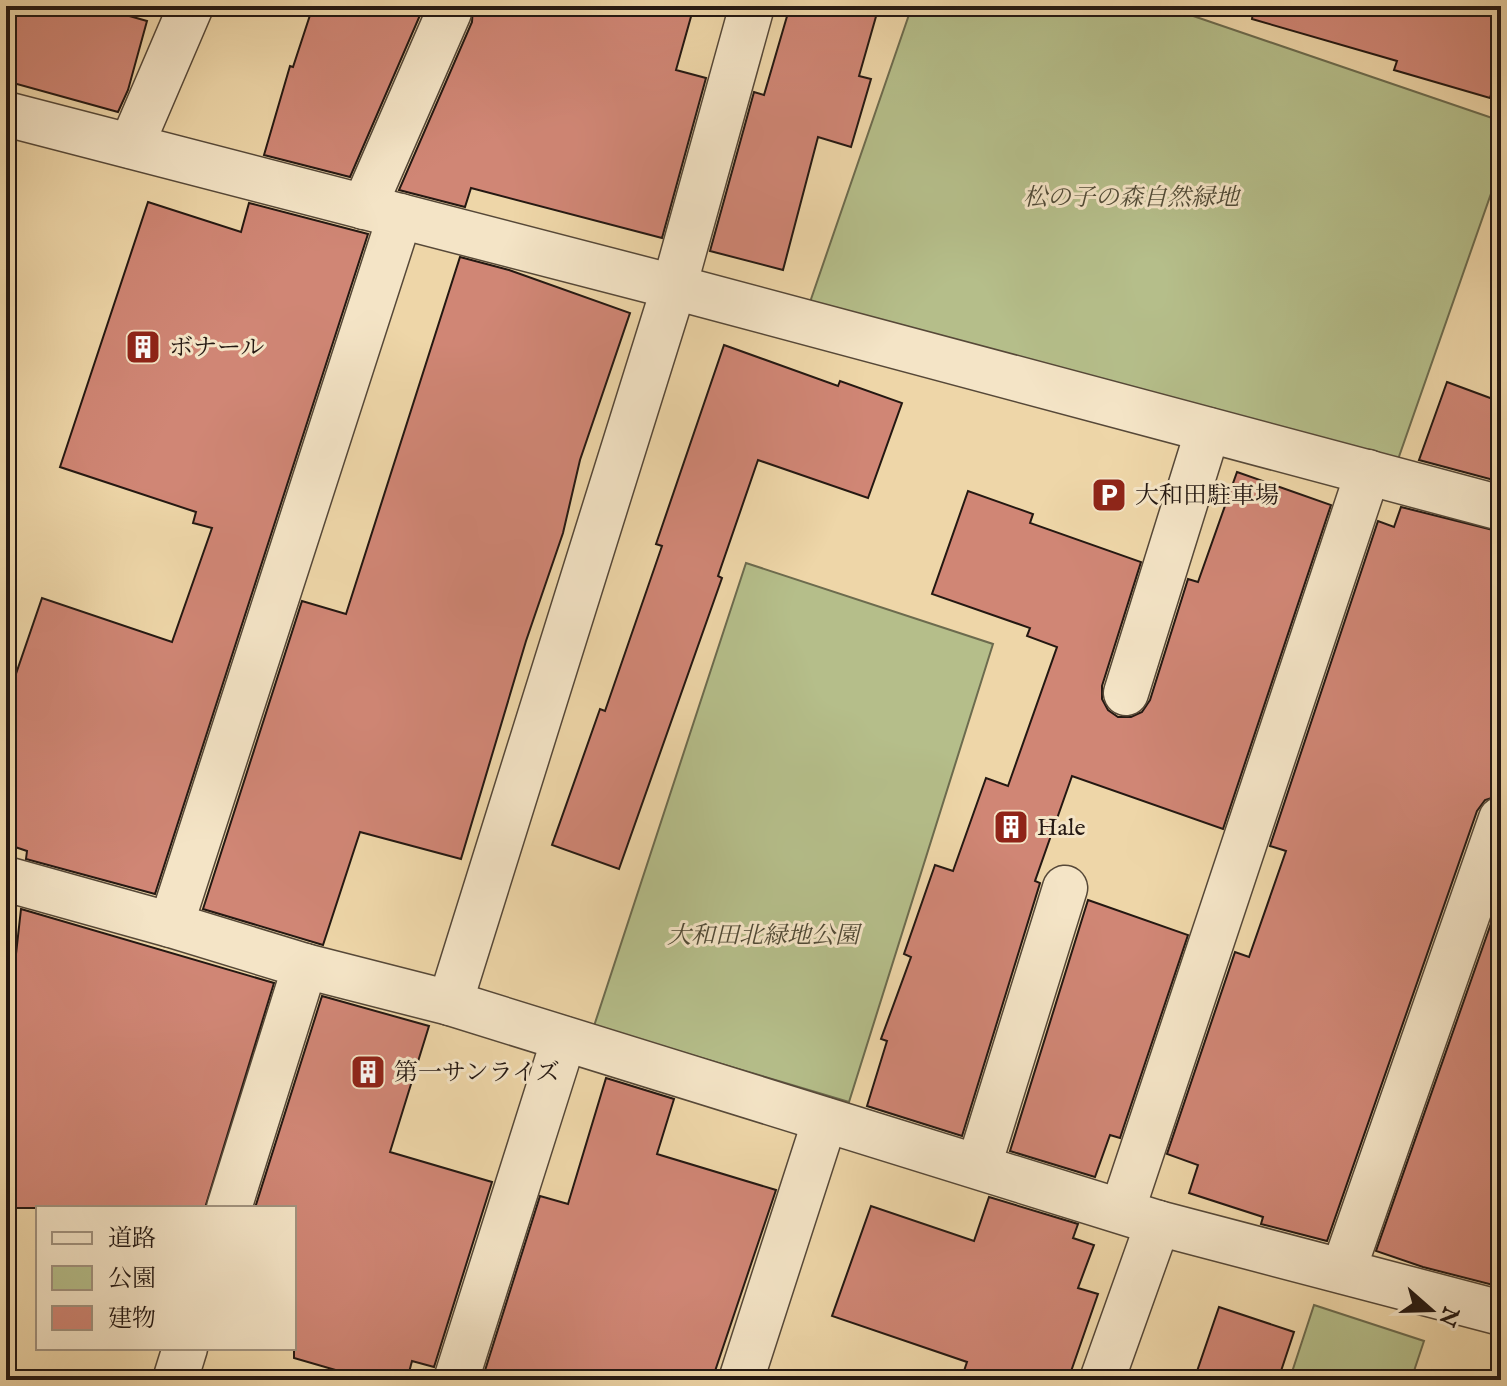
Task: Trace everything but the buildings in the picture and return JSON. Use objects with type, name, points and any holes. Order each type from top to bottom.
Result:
[{"type":"street","points":[[131,146],[191,6]]},
{"type":"street","points":[[450,1003],[674,287],[752,6]]},
{"type":"street","points":[[171,925],[382,211],[449,12]]},
{"type":"street","points":[[6,114],[674,287],[1501,508]]},
{"type":"street","points":[[1126,693],[1208,430]]},
{"type":"street","points":[[1102,1380],[1140,1217],[1368,472]]},
{"type":"street","points":[[1343,1271],[1501,819]]},
{"type":"street","points":[[6,879],[305,966],[450,1003],[1140,1217],[1501,1313]]},
{"type":"street","points":[[979,1165],[1065,888]]},
{"type":"street","points":[[230,1206],[305,966]]},
{"type":"street","points":[[456,1380],[564,1039]]},
{"type":"street","points":[[741,1380],[825,1120]]},
{"type":"street","points":[[175,1380],[184,1350]]},
{"type":"green space","name":"松の子の森自然緑地","points":[[912,6],[1164,6],[1501,121],[1501,165],[1395,468],[809,305]]},
{"type":"green space","name":"大和田北緑地公園","points":[[746,563],[993,644],[849,1102],[594,1026]]},
{"type":"green space","points":[[1314,1305],[1424,1341],[1411,1380],[1318,1380],[1292,1372]]},
{"type":"place","name":"ボナール","points":[[143,347]]},
{"type":"place","name":"大和田駐車場","points":[[1109,495]]},
{"type":"place","name":"Hale","points":[[1011,827]]},
{"type":"place","name":"第一サンライズ","points":[[368,1072]]}]
